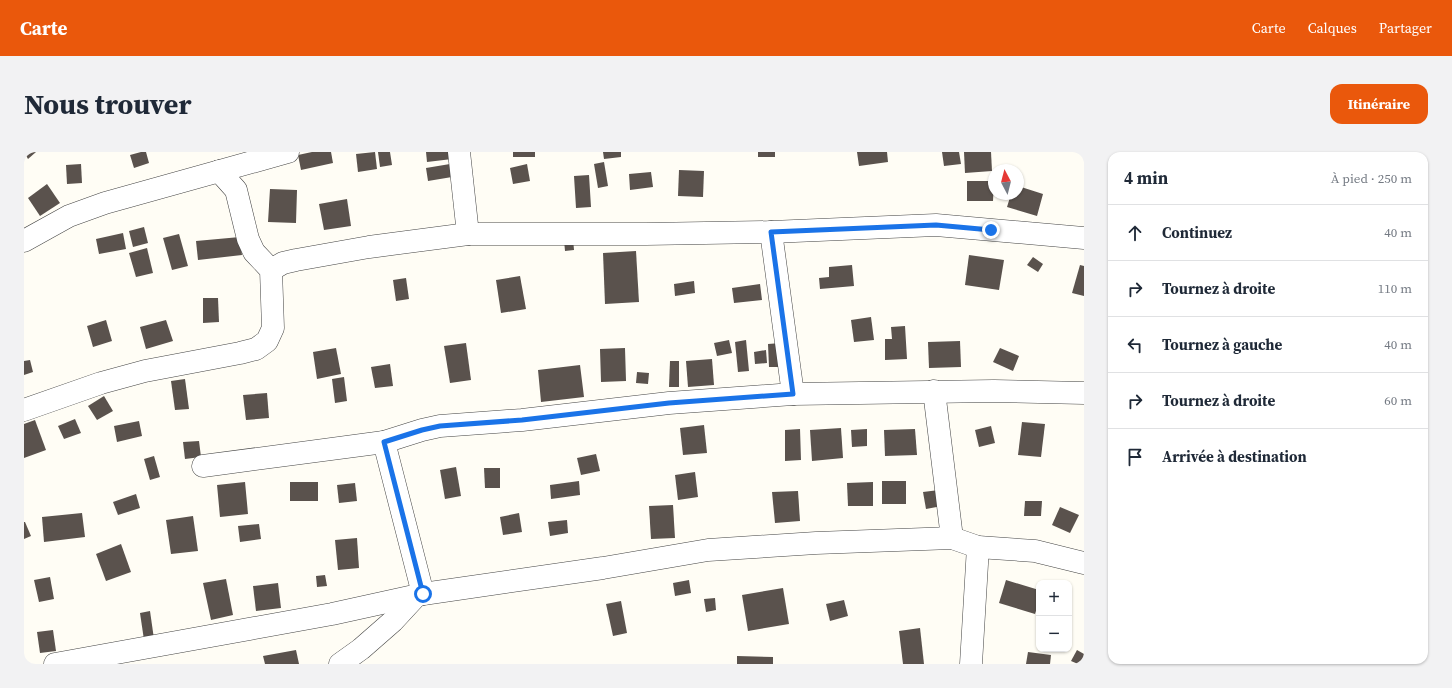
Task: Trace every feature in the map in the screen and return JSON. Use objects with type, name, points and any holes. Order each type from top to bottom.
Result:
[{"type":"street","points":[[24,241],[70,216],[106,203],[288,152]]},
{"type":"street","points":[[459,152],[468,234]]},
{"type":"street","points":[[24,410],[101,383],[145,371],[240,353],[256,349],[267,342],[273,328],[271,270],[254,252],[241,216],[236,190],[219,171]]},
{"type":"street","points":[[271,270],[283,263],[296,260],[369,247],[468,234],[771,232],[936,225],[1084,238]]},
{"type":"street","points":[[771,232],[793,394]]},
{"type":"street","points":[[934,392],[952,538]]},
{"type":"street","points":[[203,466],[384,442],[440,426],[522,420],[669,403],[793,394],[934,392],[1084,393]]},
{"type":"street","points":[[384,442],[420,594]]},
{"type":"street","points":[[55,664],[332,614],[420,594],[603,568],[708,550],[816,543],[952,538],[978,547],[1035,551],[1084,563]]},
{"type":"street","points":[[971,664],[978,547]]},
{"type":"street","points":[[340,664],[361,649],[393,621],[420,594]]},
{"type":"building","points":[[24,152],[36,152],[28,159]]},
{"type":"building","points":[[146,152],[149,163],[134,168],[130,155]]},
{"type":"building","points":[[312,152],[331,152],[333,163],[301,170],[298,155]]},
{"type":"building","points":[[375,152],[377,169],[358,172],[356,154]]},
{"type":"building","points":[[378,152],[390,152],[392,165],[380,167]]},
{"type":"building","points":[[426,152],[451,152],[452,159],[427,162]]},
{"type":"building","points":[[513,152],[535,152],[535,157],[513,157]]},
{"type":"building","points":[[603,152],[621,152],[621,157],[604,159]]},
{"type":"building","points":[[758,152],[775,152],[775,157],[758,157]]},
{"type":"building","points":[[857,152],[887,152],[888,162],[859,166]]},
{"type":"building","points":[[942,152],[959,152],[961,164],[944,166]]},
{"type":"building","points":[[964,152],[991,152],[992,164],[988,164],[988,171],[965,173]]},
{"type":"building","points":[[604,162],[608,186],[598,188],[594,164]]},
{"type":"building","points":[[81,164],[82,183],[67,184],[66,165]]},
{"type":"building","points":[[450,164],[452,177],[428,181],[426,168]]},
{"type":"building","points":[[527,164],[530,181],[513,184],[510,168]]},
{"type":"building","points":[[679,170],[704,171],[703,197],[678,196]]},
{"type":"building","points":[[651,172],[653,187],[630,190],[629,174]]},
{"type":"building","points":[[589,175],[591,207],[576,208],[574,176]]},
{"type":"building","points":[[967,181],[988,181],[988,200],[993,201],[967,201]]},
{"type":"building","points":[[47,184],[60,203],[40,216],[28,198]]},
{"type":"building","points":[[1024,188],[1043,194],[1037,216],[1007,207],[1009,200],[1024,200]]},
{"type":"building","points":[[270,189],[297,190],[296,223],[268,222]]},
{"type":"building","points":[[347,199],[351,226],[324,230],[319,204]]},
{"type":"building","points":[[144,227],[148,243],[133,247],[129,231]]},
{"type":"building","points":[[123,233],[126,249],[99,254],[96,239]]},
{"type":"building","points":[[179,234],[188,266],[172,270],[163,238]]},
{"type":"building","points":[[240,237],[242,255],[198,260],[196,241]]},
{"type":"building","points":[[573,239],[574,250],[565,251],[564,240]]},
{"type":"building","points":[[147,248],[153,273],[136,277],[129,253]]},
{"type":"building","points":[[636,251],[639,302],[605,304],[603,253]]},
{"type":"building","points":[[969,255],[1004,260],[999,290],[965,285]]},
{"type":"building","points":[[1033,257],[1043,264],[1038,272],[1027,265]]},
{"type":"building","points":[[852,265],[854,286],[820,289],[819,278],[829,277],[829,267]]},
{"type":"building","points":[[1080,265],[1084,266],[1084,296],[1072,293]]},
{"type":"building","points":[[520,276],[526,309],[501,313],[496,280]]},
{"type":"building","points":[[406,278],[409,299],[396,301],[393,280]]},
{"type":"building","points":[[694,281],[695,293],[675,296],[674,284]]},
{"type":"building","points":[[760,284],[762,300],[734,303],[732,288]]},
{"type":"building","points":[[203,298],[218,298],[219,322],[203,323]]},
{"type":"building","points":[[871,317],[874,340],[854,342],[851,320]]},
{"type":"building","points":[[106,320],[112,341],[93,347],[87,326]]},
{"type":"building","points":[[166,320],[173,341],[146,349],[140,327]]},
{"type":"building","points":[[905,326],[907,359],[885,360],[885,339],[892,339],[891,327]]},
{"type":"building","points":[[729,340],[732,353],[717,356],[714,343]]},
{"type":"building","points":[[746,340],[749,371],[738,372],[735,342]]},
{"type":"building","points":[[960,341],[961,367],[929,368],[928,342]]},
{"type":"building","points":[[466,343],[471,380],[450,383],[444,346]]},
{"type":"building","points":[[781,343],[783,367],[769,367],[768,344]]},
{"type":"building","points":[[336,348],[341,374],[317,379],[313,352]]},
{"type":"building","points":[[625,348],[626,381],[601,382],[600,349]]},
{"type":"building","points":[[1000,348],[1019,356],[1013,371],[993,362]]},
{"type":"building","points":[[766,350],[767,363],[755,364],[754,352]]},
{"type":"building","points":[[712,359],[714,385],[688,387],[686,361]]},
{"type":"building","points":[[30,360],[33,372],[24,375],[24,361]]},
{"type":"building","points":[[670,361],[679,361],[679,387],[669,387]]},
{"type":"building","points":[[390,364],[393,386],[375,388],[371,367]]},
{"type":"building","points":[[580,365],[584,397],[541,402],[538,370]]},
{"type":"building","points":[[637,372],[649,373],[648,384],[636,383]]},
{"type":"building","points":[[344,377],[347,401],[335,403],[332,379]]},
{"type":"building","points":[[185,379],[189,409],[175,410],[171,381]]},
{"type":"building","points":[[267,393],[269,418],[246,420],[243,395]]},
{"type":"building","points":[[104,396],[113,411],[97,420],[88,406]]},
{"type":"building","points":[[75,419],[81,433],[64,439],[58,426]]},
{"type":"building","points":[[35,420],[46,450],[24,458],[24,424]]},
{"type":"building","points":[[139,421],[142,436],[117,442],[114,426]]},
{"type":"building","points":[[1022,422],[1045,424],[1041,457],[1018,455]]},
{"type":"building","points":[[704,425],[707,453],[683,455],[680,428]]},
{"type":"building","points":[[991,426],[995,443],[979,447],[975,430]]},
{"type":"building","points":[[841,428],[843,458],[812,461],[810,430]]},
{"type":"building","points":[[800,429],[801,460],[785,461],[785,430]]},
{"type":"building","points":[[867,429],[867,446],[852,447],[851,430]]},
{"type":"building","points":[[915,429],[917,455],[885,456],[884,430]]},
{"type":"building","points":[[199,441],[201,457],[185,459],[183,442]]},
{"type":"building","points":[[596,454],[600,471],[581,475],[577,458]]},
{"type":"building","points":[[154,456],[160,477],[150,480],[144,459]]},
{"type":"building","points":[[456,467],[461,496],[445,499],[440,470]]},
{"type":"building","points":[[484,468],[500,468],[500,488],[485,488]]},
{"type":"building","points":[[695,472],[698,497],[678,500],[675,475]]},
{"type":"building","points":[[579,481],[580,495],[551,499],[550,485]]},
{"type":"building","points":[[882,481],[906,481],[906,504],[882,504]]},
{"type":"building","points":[[245,482],[248,514],[220,517],[217,485]]},
{"type":"building","points":[[290,482],[318,482],[318,501],[290,501]]},
{"type":"building","points":[[873,482],[873,506],[848,506],[847,483]]},
{"type":"building","points":[[355,483],[357,501],[339,503],[337,485]]},
{"type":"building","points":[[939,490],[942,506],[926,509],[923,492]]},
{"type":"building","points":[[798,491],[800,521],[775,523],[772,492]]},
{"type":"building","points":[[136,494],[140,508],[118,515],[113,502]]},
{"type":"building","points":[[1025,501],[1042,501],[1041,516],[1024,516]]},
{"type":"building","points":[[673,505],[675,538],[651,539],[649,506]]},
{"type":"building","points":[[1060,507],[1079,515],[1070,533],[1052,525]]},
{"type":"building","points":[[82,513],[85,537],[44,542],[42,517]]},
{"type":"building","points":[[519,513],[522,532],[503,535],[500,517]]},
{"type":"building","points":[[193,516],[198,551],[171,554],[166,520]]},
{"type":"building","points":[[567,520],[568,533],[550,536],[548,522]]},
{"type":"building","points":[[24,522],[31,536],[24,539]]},
{"type":"building","points":[[259,524],[261,539],[240,542],[238,526]]},
{"type":"building","points":[[357,538],[359,568],[338,570],[335,540]]},
{"type":"building","points":[[121,544],[131,572],[106,581],[96,554]]},
{"type":"building","points":[[325,575],[327,586],[317,587],[316,576]]},
{"type":"building","points":[[50,577],[54,599],[39,602],[34,580]]},
{"type":"building","points":[[226,579],[233,615],[211,620],[203,583]]},
{"type":"building","points":[[689,580],[691,593],[675,596],[673,583]]},
{"type":"building","points":[[1006,580],[1036,589],[1035,614],[999,603]]},
{"type":"building","points":[[278,583],[281,608],[256,611],[253,586]]},
{"type":"building","points":[[783,588],[789,624],[748,631],[742,595]]},
{"type":"building","points":[[715,598],[716,610],[706,612],[704,599]]},
{"type":"building","points":[[844,600],[848,616],[830,621],[826,604]]},
{"type":"building","points":[[621,601],[627,633],[613,636],[606,604]]},
{"type":"building","points":[[150,611],[154,639],[144,640],[140,613]]},
{"type":"building","points":[[920,628],[924,664],[903,664],[899,631]]},
{"type":"building","points":[[53,630],[56,651],[40,653],[37,632]]},
{"type":"building","points":[[296,650],[299,664],[265,664],[263,656]]},
{"type":"building","points":[[1077,650],[1084,654],[1084,664],[1078,664],[1071,661]]},
{"type":"building","points":[[1028,652],[1051,655],[1050,664],[1026,664]]},
{"type":"building","points":[[737,656],[773,657],[773,664],[737,664]]},
{"type":"route","points":[[423,594],[384,442],[440,426],[522,420],[669,403],[793,394],[771,232],[936,225],[991,230]]}]
